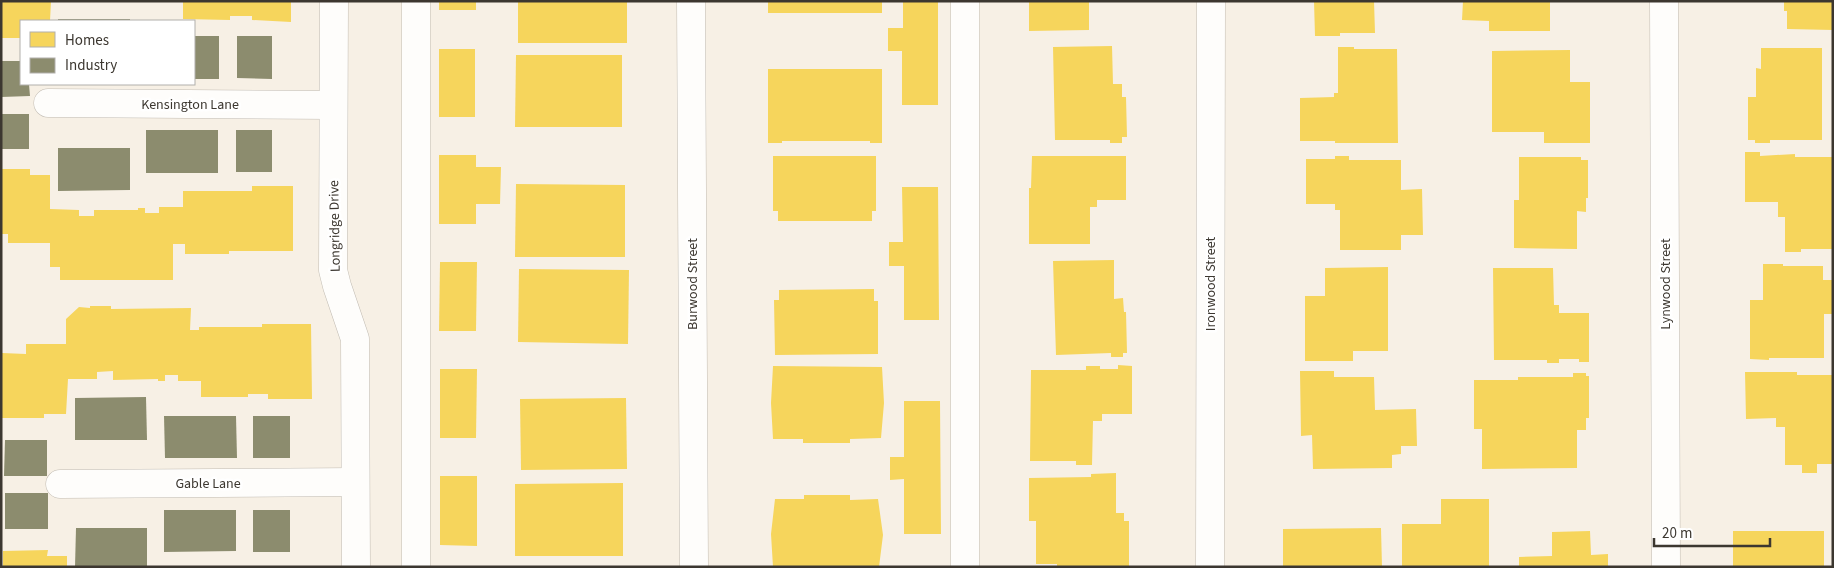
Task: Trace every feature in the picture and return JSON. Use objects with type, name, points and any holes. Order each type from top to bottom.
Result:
[{"type":"street","name":"Longridge Drive","points":[[334,1],[333,270],[336,286],[355,339],[356,567]]},
{"type":"street","points":[[416,1],[416,567]]},
{"type":"street","name":"Burwood Street","points":[[691,1],[694,567]]},
{"type":"street","points":[[964,567],[965,1]]},
{"type":"street","name":"Ironwood Street","points":[[1210,1],[1210,567]]},
{"type":"street","name":"Lynwood Street","points":[[1664,1],[1666,567]]},
{"type":"street","name":"Kensington Lane","points":[[48,103],[333,105]]},
{"type":"street","name":"Gable Lane","points":[[60,484],[356,482]]},
{"type":"building: Homes","points":[[1,1],[51,1],[50,20],[20,20],[20,38],[1,38]]},
{"type":"building: Homes","points":[[183,1],[291,1],[291,22],[252,20],[252,16],[230,16],[230,20],[183,19]]},
{"type":"building: Homes","points":[[439,1],[476,1],[476,10],[439,10]]},
{"type":"building: Homes","points":[[518,1],[627,1],[627,43],[518,43]]},
{"type":"building: Homes","points":[[768,1],[882,1],[882,13],[768,13]]},
{"type":"building: Homes","points":[[903,1],[938,1],[938,105],[902,105],[902,51],[888,51],[888,28],[903,28]]},
{"type":"building: Homes","points":[[1029,1],[1089,1],[1089,30],[1029,31]]},
{"type":"building: Homes","points":[[1314,1],[1374,1],[1375,33],[1340,33],[1340,36],[1315,36]]},
{"type":"building: Homes","points":[[1463,1],[1550,1],[1550,31],[1489,31],[1489,21],[1462,20]]},
{"type":"building: Homes","points":[[1784,1],[1833,1],[1833,30],[1787,29],[1787,11],[1784,11]]},
{"type":"building: Homes","points":[[1112,46],[1113,84],[1122,84],[1122,97],[1126,97],[1127,137],[1122,137],[1122,143],[1110,143],[1110,140],[1055,140],[1053,47]]},
{"type":"building: Homes","points":[[1338,47],[1397,49],[1398,143],[1300,141],[1300,98],[1334,97],[1334,93],[1338,93]]},
{"type":"building: Homes","points":[[1761,48],[1822,48],[1822,140],[1770,140],[1770,143],[1755,143],[1755,140],[1748,140],[1748,97],[1756,97],[1756,68],[1761,69]]},
{"type":"building: Homes","points":[[439,49],[475,49],[475,117],[439,117]]},
{"type":"building: Homes","points":[[1570,50],[1570,82],[1590,82],[1590,143],[1544,143],[1544,132],[1492,132],[1492,51]]},
{"type":"building: Homes","points":[[516,55],[622,55],[622,127],[515,127]]},
{"type":"building: Homes","points":[[768,69],[882,69],[882,143],[870,143],[870,141],[782,141],[782,143],[768,143]]},
{"type":"building: Homes","points":[[1745,152],[1760,152],[1760,156],[1795,154],[1795,157],[1833,157],[1833,249],[1801,249],[1801,252],[1785,252],[1785,217],[1778,217],[1778,202],[1745,202]]},
{"type":"building: Homes","points":[[439,155],[476,155],[476,167],[501,167],[500,204],[476,204],[476,224],[439,224]]},
{"type":"building: Homes","points":[[773,156],[876,156],[876,211],[872,211],[872,221],[778,221],[778,211],[773,211]]},
{"type":"building: Homes","points":[[1032,156],[1126,156],[1126,200],[1097,200],[1097,207],[1090,207],[1090,244],[1029,244],[1029,188],[1031,188]]},
{"type":"building: Homes","points":[[1335,156],[1349,156],[1349,160],[1401,160],[1401,190],[1422,189],[1423,235],[1401,235],[1401,250],[1340,250],[1340,210],[1335,210],[1335,204],[1306,204],[1306,159],[1335,159]]},
{"type":"building: Homes","points":[[1519,157],[1581,157],[1581,160],[1588,160],[1586,212],[1577,211],[1577,249],[1514,248],[1514,200],[1519,200]]},
{"type":"building: Homes","points":[[1,169],[30,169],[30,175],[50,175],[50,209],[79,210],[79,216],[94,216],[94,210],[138,210],[138,208],[145,208],[145,213],[159,213],[159,207],[183,207],[183,191],[252,191],[252,186],[293,186],[293,251],[229,251],[229,254],[185,254],[185,244],[173,244],[173,280],[60,280],[60,267],[50,267],[50,243],[8,243],[8,234],[1,234]]},
{"type":"building: Homes","points":[[516,184],[625,185],[625,257],[515,257]]},
{"type":"building: Homes","points":[[902,187],[938,187],[939,320],[904,320],[904,266],[889,266],[889,242],[903,242]]},
{"type":"building: Homes","points":[[1114,260],[1114,299],[1123,298],[1124,312],[1126,312],[1127,353],[1123,353],[1123,357],[1111,357],[1111,353],[1056,355],[1053,261]]},
{"type":"building: Homes","points":[[440,262],[477,262],[476,331],[439,331]]},
{"type":"building: Homes","points":[[1763,264],[1823,266],[1823,280],[1833,280],[1833,314],[1824,314],[1824,358],[1750,359],[1750,300],[1763,300]]},
{"type":"building: Homes","points":[[1388,267],[1388,351],[1353,351],[1353,361],[1305,361],[1305,296],[1325,296],[1325,268]]},
{"type":"building: Homes","points":[[1493,268],[1553,268],[1554,305],[1559,305],[1559,313],[1589,313],[1589,362],[1579,362],[1579,359],[1559,359],[1559,363],[1547,363],[1547,360],[1494,360]]},
{"type":"building: Homes","points":[[519,269],[629,270],[628,344],[518,342]]},
{"type":"building: Homes","points":[[874,289],[874,301],[878,301],[878,354],[775,355],[774,300],[779,300],[779,290]]},
{"type":"building: Homes","points":[[90,306],[111,306],[111,309],[191,308],[190,330],[199,330],[199,327],[262,327],[262,324],[311,324],[312,399],[268,399],[268,394],[248,394],[248,397],[201,397],[201,381],[178,381],[178,375],[165,375],[165,381],[158,381],[158,379],[113,380],[113,371],[97,372],[97,379],[68,379],[66,414],[44,414],[44,418],[2,418],[2,353],[26,354],[26,344],[66,344],[66,319],[79,307],[90,308]]},
{"type":"building: Homes","points":[[1118,365],[1132,366],[1132,414],[1102,414],[1102,421],[1093,421],[1092,465],[1076,465],[1076,461],[1030,461],[1031,370],[1086,370],[1086,366],[1100,366],[1100,369],[1118,369]]},
{"type":"building: Homes","points":[[773,366],[882,367],[884,403],[881,438],[850,439],[850,443],[803,443],[803,439],[773,439],[771,403]]},
{"type":"building: Homes","points":[[440,369],[477,369],[476,438],[440,438]]},
{"type":"building: Homes","points":[[1300,371],[1334,371],[1334,377],[1374,377],[1375,410],[1416,409],[1417,446],[1401,446],[1401,454],[1392,455],[1392,468],[1313,469],[1312,435],[1301,436]]},
{"type":"building: Homes","points":[[1745,372],[1797,372],[1797,375],[1833,375],[1833,464],[1817,464],[1817,473],[1802,473],[1802,465],[1785,465],[1785,427],[1776,427],[1776,418],[1746,419]]},
{"type":"building: Homes","points":[[1573,373],[1586,373],[1586,376],[1589,376],[1589,418],[1586,418],[1586,430],[1577,430],[1577,468],[1482,469],[1482,429],[1474,429],[1474,380],[1518,380],[1518,377],[1573,377]]},
{"type":"building: Homes","points":[[626,398],[627,469],[521,470],[520,399]]},
{"type":"building: Homes","points":[[904,401],[940,401],[941,534],[904,534],[904,479],[890,480],[890,457],[904,457]]},
{"type":"building: Homes","points":[[1116,473],[1116,513],[1124,513],[1124,521],[1129,521],[1129,567],[1057,567],[1057,564],[1036,564],[1036,521],[1029,521],[1029,478],[1091,477],[1091,474]]},
{"type":"building: Homes","points":[[440,476],[477,476],[477,546],[440,545]]},
{"type":"building: Homes","points":[[623,483],[623,556],[515,556],[515,484]]},
{"type":"building: Homes","points":[[804,495],[850,495],[850,500],[878,499],[883,535],[879,567],[773,567],[771,534],[775,499],[804,499]]},
{"type":"building: Homes","points":[[1441,499],[1489,499],[1489,567],[1402,567],[1402,524],[1441,524]]},
{"type":"building: Homes","points":[[1381,528],[1382,567],[1283,567],[1283,529]]},
{"type":"building: Homes","points":[[1590,531],[1591,555],[1608,554],[1608,567],[1519,567],[1519,557],[1552,556],[1552,532]]},
{"type":"building: Homes","points":[[1733,531],[1824,531],[1824,567],[1733,567]]},
{"type":"building: Homes","points":[[48,550],[47,556],[67,556],[67,567],[3,567],[3,551]]},
{"type":"building: Industry","points":[[58,19],[130,19],[130,20]]},
{"type":"building: Industry","points":[[195,36],[219,36],[219,79],[195,79]]},
{"type":"building: Industry","points":[[237,36],[272,36],[272,79],[237,78]]},
{"type":"building: Industry","points":[[1,61],[20,61],[20,85],[29,85],[30,96],[1,97]]},
{"type":"building: Industry","points":[[1,114],[29,114],[29,149],[1,149]]},
{"type":"building: Industry","points":[[146,130],[218,130],[218,173],[146,173]]},
{"type":"building: Industry","points":[[236,130],[272,130],[272,172],[236,172]]},
{"type":"building: Industry","points":[[58,148],[130,148],[130,190],[58,191]]},
{"type":"building: Industry","points":[[146,397],[147,440],[75,440],[75,398]]},
{"type":"building: Industry","points":[[164,416],[236,416],[237,458],[165,458]]},
{"type":"building: Industry","points":[[253,416],[290,416],[290,458],[253,458]]},
{"type":"building: Industry","points":[[5,440],[47,440],[47,476],[4,476]]},
{"type":"building: Industry","points":[[5,493],[48,493],[48,529],[5,529]]},
{"type":"building: Industry","points":[[164,510],[236,510],[236,551],[164,552]]},
{"type":"building: Industry","points":[[253,510],[290,510],[290,552],[253,552]]},
{"type":"building: Industry","points":[[76,528],[147,528],[147,567],[75,567]]}]
